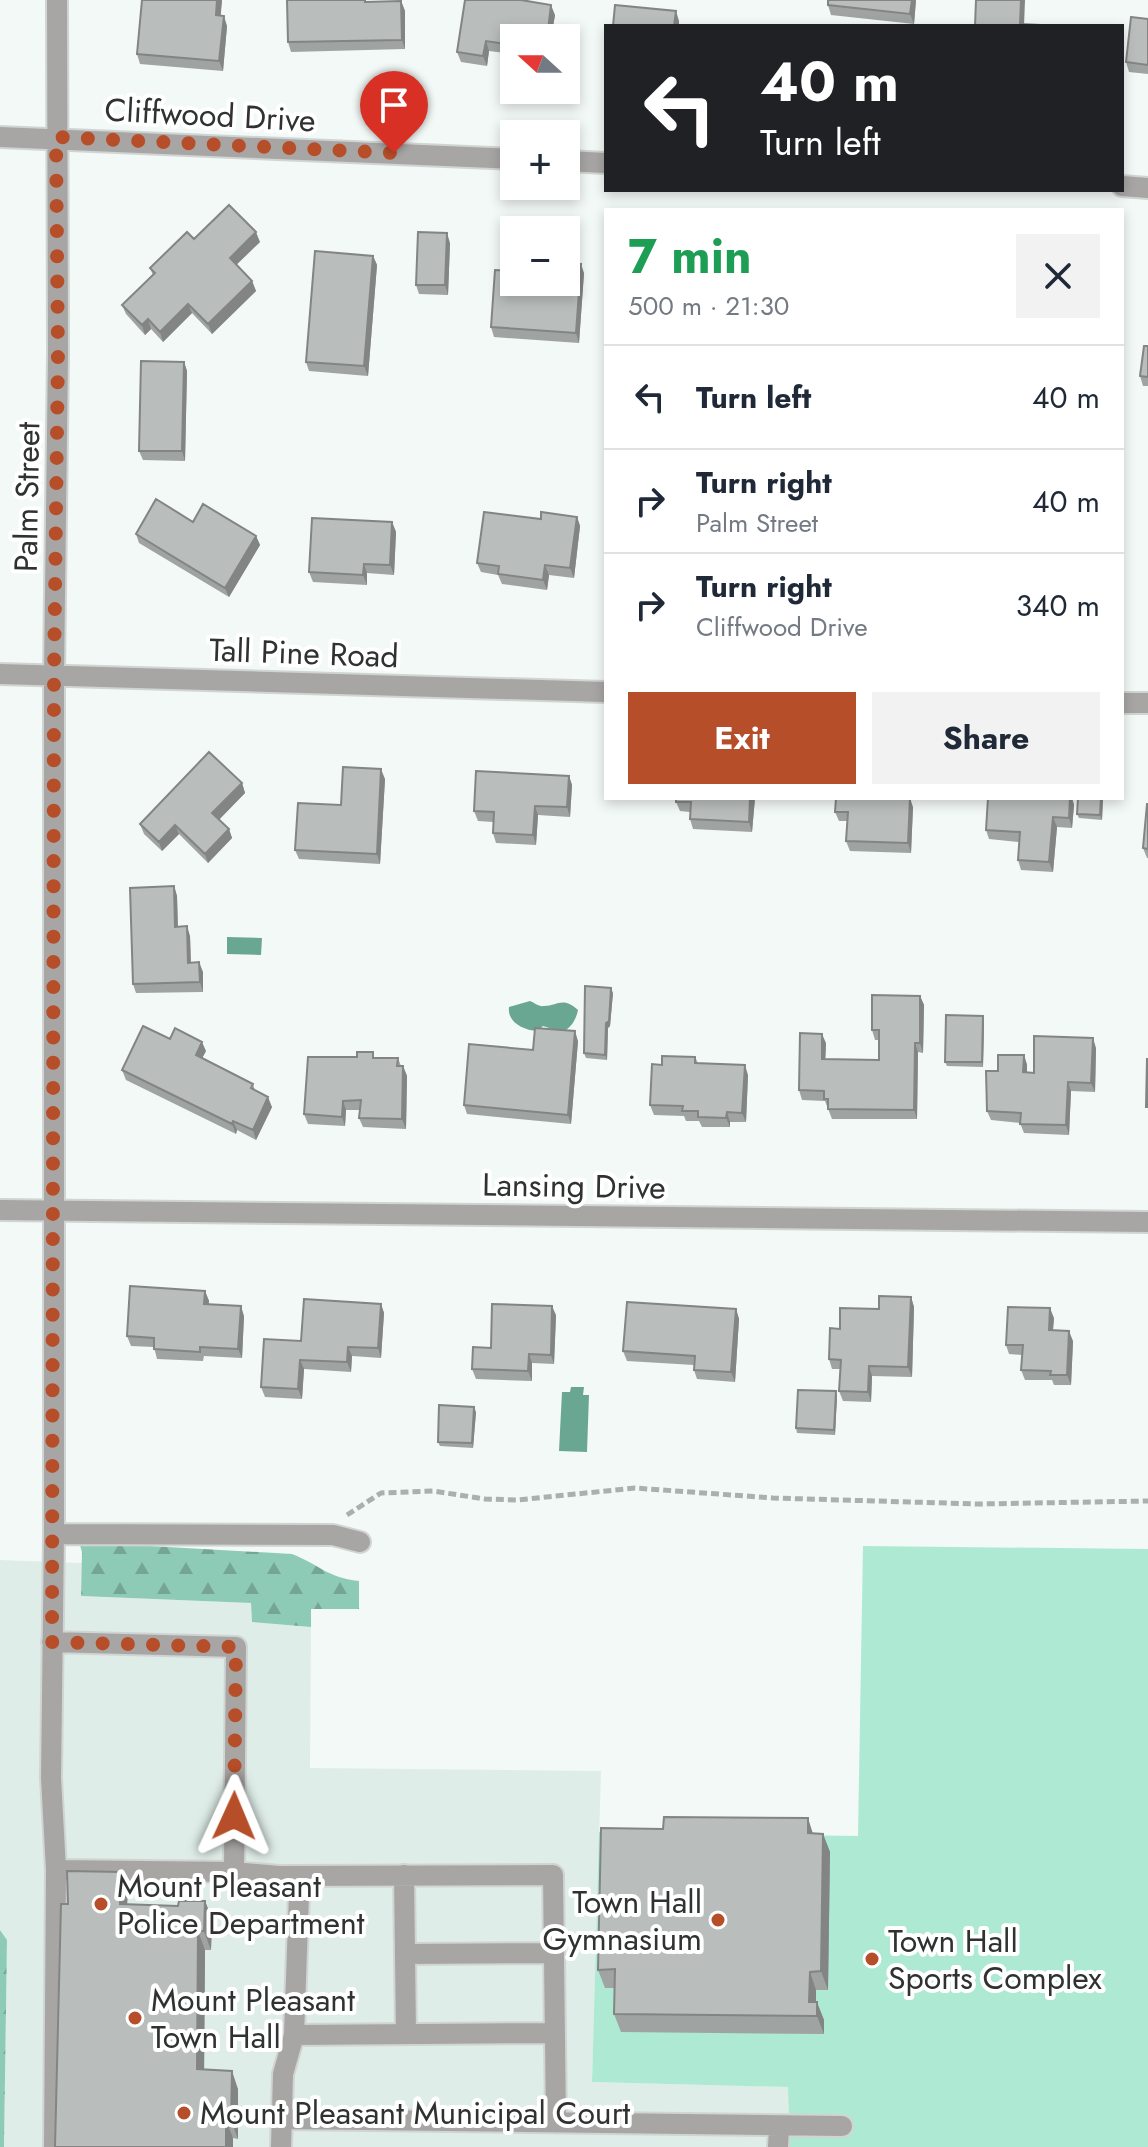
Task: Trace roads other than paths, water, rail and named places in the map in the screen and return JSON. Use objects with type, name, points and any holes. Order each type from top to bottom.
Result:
[{"type":"street","name":"Palm Street","points":[[54,2147],[56,1870],[51,1778],[57,0]]},
{"type":"street","name":"Cliffwood Drive","points":[[0,137],[500,158]]},
{"type":"street","points":[[580,162],[604,163]]},
{"type":"street","points":[[1124,186],[1148,188]]},
{"type":"street","name":"Tall Pine Road","points":[[0,674],[604,692]]},
{"type":"street","points":[[1124,703],[1148,703]]},
{"type":"street","name":"Lansing Drive","points":[[0,1210],[1148,1222]]},
{"type":"street","points":[[54,1534],[333,1535],[360,1542]]},
{"type":"street","points":[[52,1642],[236,1647],[234,1872]]},
{"type":"street","points":[[56,1870],[234,1872],[279,1876],[553,1875],[556,2123]]},
{"type":"street","points":[[404,1875],[406,2034]]},
{"type":"street","points":[[279,1876],[299,1894],[294,2035],[283,2074],[281,2147]]},
{"type":"street","points":[[405,1954],[554,1953]]},
{"type":"street","points":[[294,2035],[555,2033]]},
{"type":"street","points":[[282,2119],[556,2123],[779,2137],[842,2126]]},
{"type":"place","name":"Mount Pleasant Police Department","points":[[101,1904]]},
{"type":"place","name":"Town Hall Gymnasium","points":[[718,1920]]},
{"type":"place","name":"Town Hall Sports Complex","points":[[872,1959]]},
{"type":"place","name":"Mount Pleasant Town Hall","points":[[135,2018]]},
{"type":"place","name":"Mount Pleasant Municipal Court","points":[[184,2113]]}]
